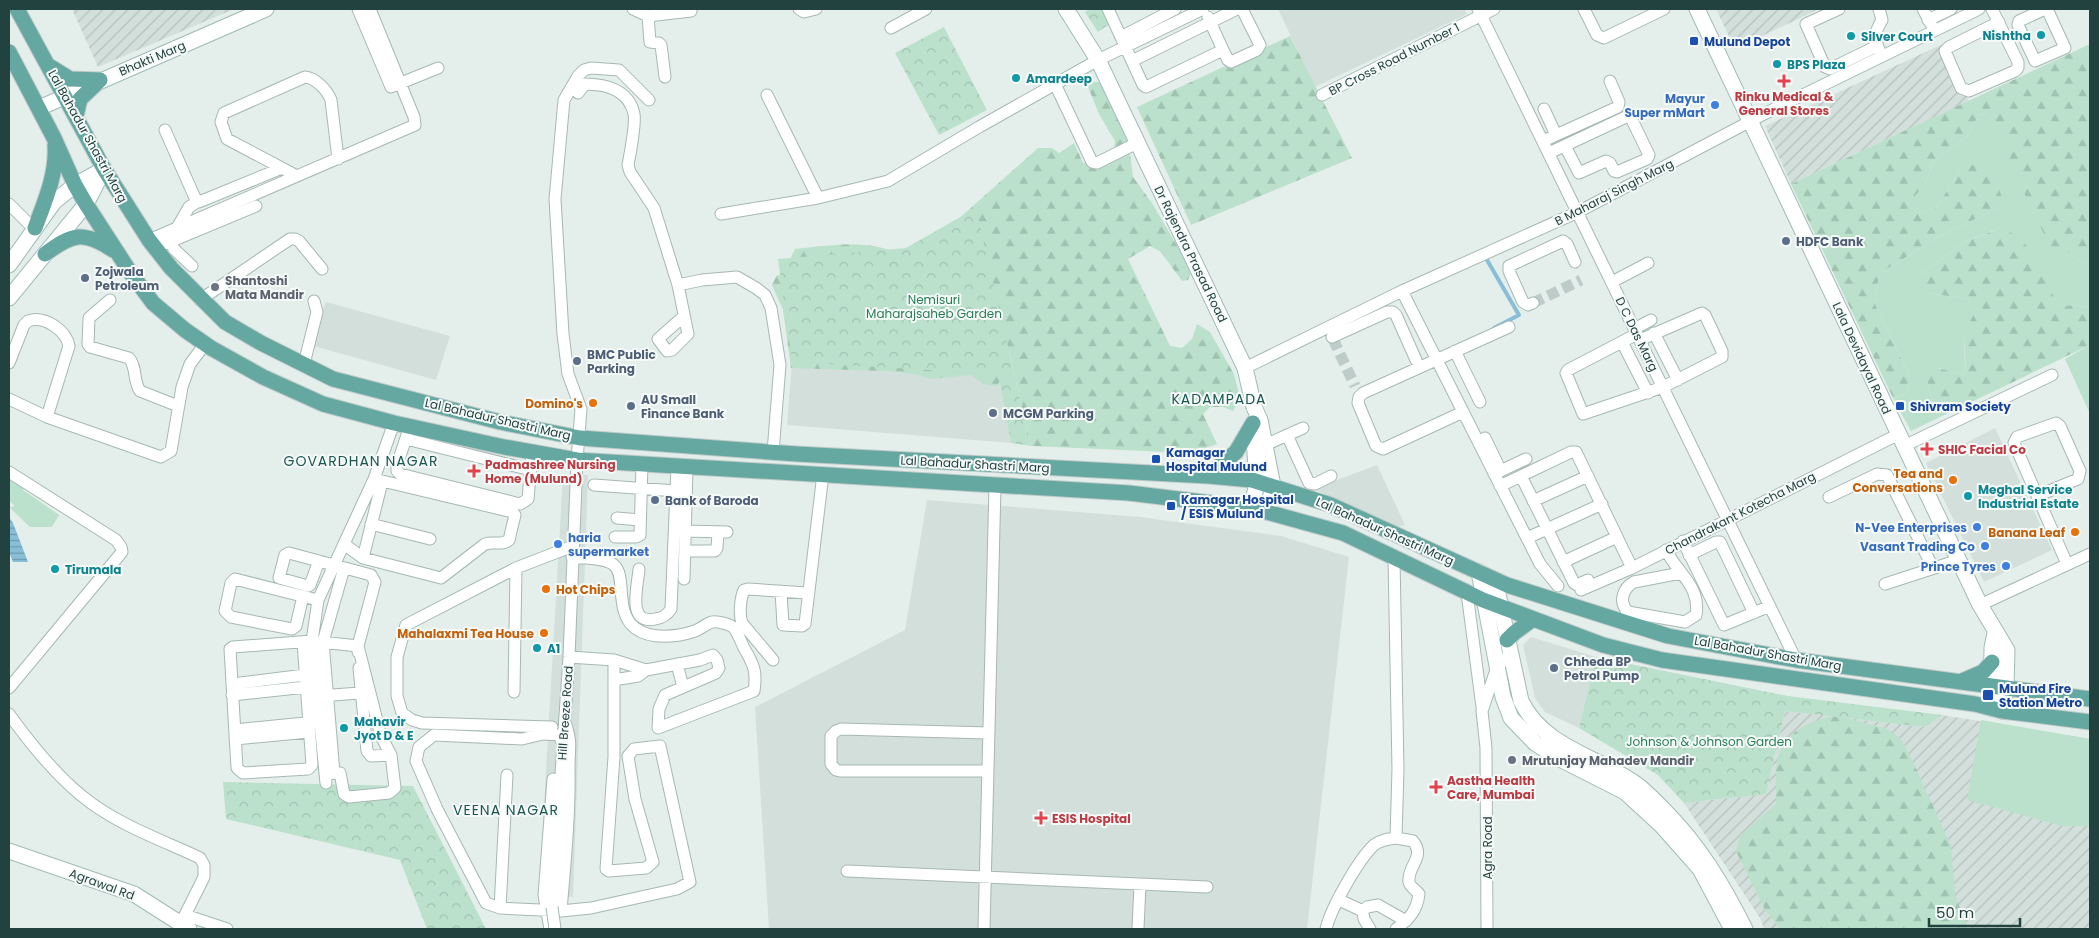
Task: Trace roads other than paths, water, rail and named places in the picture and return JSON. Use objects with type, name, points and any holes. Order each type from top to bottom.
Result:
[{"type":"main road","name":"Lal Bahadur Shastri Marg","points":[[17,9],[104,170],[152,244],[171,268],[200,300],[225,322],[261,343],[333,379],[500,422],[576,437],[797,454],[1208,476],[1257,482],[1331,505],[1494,580],[1668,636],[1796,660],[2090,700]]},
{"type":"main road","name":"Lal Bahadur Shastri Marg","points":[[9,52],[54,138],[75,185],[118,253],[153,302],[185,330],[205,344],[263,377],[324,404],[394,423],[408,432],[567,458],[682,467],[823,474],[1129,494],[1252,508],[1343,533],[1500,607],[1603,644],[1662,660],[1805,679],[2090,722]]},
{"type":"main road","points":[[48,65],[70,79],[100,80]]},
{"type":"main road","points":[[76,116],[80,99],[100,80]]},
{"type":"main road","points":[[35,228],[52,179],[56,155],[54,138]]},
{"type":"main road","points":[[45,254],[64,240],[80,236],[98,240],[118,253]]},
{"type":"main road","points":[[1208,476],[1236,452],[1253,423]]},
{"type":"main road","points":[[1509,648],[1514,633],[1533,620]]},
{"type":"main road","points":[[1961,681],[1983,672],[1992,662]]},
{"type":"street","name":"Bhakti Marg","points":[[39,108],[64,95],[266,9]]},
{"type":"street","points":[[358,9],[389,84],[394,87],[438,68]]},
{"type":"street","points":[[152,244],[177,228],[414,125],[415,120],[370,9]]},
{"type":"street","points":[[633,9],[648,16],[692,9]]},
{"type":"street","points":[[799,9],[804,12],[816,9]]},
{"type":"street","points":[[891,28],[926,9]]},
{"type":"street","name":"Dr Rajendra Prasad Road","points":[[1066,9],[1098,60],[1246,368],[1254,406],[1260,420],[1273,486],[1267,512]]},
{"type":"street","points":[[1108,9],[1143,85],[1146,87],[1223,50]]},
{"type":"street","points":[[721,214],[818,198],[888,182],[932,154],[1098,60],[1175,9]]},
{"type":"street","points":[[1123,42],[1182,13],[1203,9],[1228,60],[1231,62],[1259,48],[1260,45],[1242,9]]},
{"type":"street","points":[[1132,61],[1237,9]]},
{"type":"street","name":"BP Cross Road Number 1","points":[[1322,95],[1480,12],[1494,9]]},
{"type":"street","points":[[1584,9],[1597,35],[1604,38],[1664,9]]},
{"type":"street","name":"Lala Devidayal Road","points":[[1696,9],[1980,605],[2006,650],[1998,686],[1996,709]]},
{"type":"street","points":[[1839,9],[1809,22],[1806,27],[1826,67],[1830,69],[1846,67]]},
{"type":"street","points":[[1879,9],[1882,20],[1875,36],[1880,51]]},
{"type":"street","points":[[1923,9],[1931,25],[1951,9]]},
{"type":"street","name":"B Maharaj Singh Marg","points":[[1246,368],[1331,334],[1402,291],[1578,212],[1750,121],[1846,67],[1931,25],[1979,9]]},
{"type":"street","points":[[1992,9],[1999,22],[2018,62],[2018,68],[1969,91],[1965,91],[1961,88],[1945,51],[1949,47],[1999,22]]},
{"type":"street","points":[[2047,9],[2065,48],[2034,60],[2018,25],[2025,13],[2047,9]]},
{"type":"street","name":"D C Das Marg","points":[[1480,12],[1796,660]]},
{"type":"street","points":[[648,16],[650,42],[661,45],[665,77]]},
{"type":"street","name":"Hill Breeze Road","points":[[555,929],[553,909],[569,657],[573,552],[567,458],[576,437],[581,409],[568,374],[563,334],[555,200],[564,100],[578,76],[584,70],[591,68],[619,70],[648,100]]},
{"type":"street","points":[[298,176],[227,139],[221,122],[224,113],[305,77],[310,78],[328,93],[331,100],[338,159]]},
{"type":"street","points":[[1543,141],[1618,107],[1619,102],[1610,81]]},
{"type":"street","points":[[578,93],[585,84],[603,84],[614,88],[630,103],[635,115],[628,165],[630,172],[654,208],[678,285],[684,316]]},
{"type":"street","points":[[1055,84],[1092,162],[1097,163],[1137,143]]},
{"type":"street","points":[[766,95],[818,198]]},
{"type":"street","points":[[1544,109],[1556,135]]},
{"type":"street","points":[[1549,152],[1628,116],[1632,120],[1649,155],[1647,159],[1617,172],[1606,161],[1579,173],[1565,146]]},
{"type":"street","points":[[165,130],[195,198],[199,202],[282,168]]},
{"type":"street","points":[[9,265],[54,202],[75,185],[104,170]]},
{"type":"street","points":[[9,298],[86,204],[104,170]]},
{"type":"street","points":[[9,204],[35,228]]},
{"type":"street","points":[[177,228],[189,207],[194,204]]},
{"type":"street","points":[[152,244],[170,241],[256,206]]},
{"type":"street","points":[[1529,234],[1538,252]]},
{"type":"street","points":[[200,300],[290,239],[295,239],[299,242],[322,269]]},
{"type":"street","points":[[170,241],[174,249],[192,266]]},
{"type":"street","points":[[1533,303],[1528,305],[1523,302],[1509,268],[1512,265],[1563,241],[1575,262]]},
{"type":"street","points":[[1612,282],[1648,263]]},
{"type":"street","points":[[678,285],[702,280],[736,277],[765,295],[771,308],[780,365],[773,452]]},
{"type":"street","points":[[1402,291],[1463,412],[1483,439],[1497,472],[1500,486],[1540,564],[1558,586]]},
{"type":"street","points":[[110,300],[90,318],[88,344],[90,347],[128,358],[132,361],[137,386],[140,391],[178,406]]},
{"type":"street","points":[[304,364],[317,312],[314,301]]},
{"type":"street","points":[[1331,334],[1387,312],[1392,312],[1396,315],[1416,360]]},
{"type":"street","points":[[1637,334],[1654,333],[1698,313],[1705,315],[1722,351],[1722,356],[1663,388],[1586,414],[1581,411],[1566,373],[1568,370],[1637,334],[1651,320]]},
{"type":"street","points":[[9,363],[24,325],[28,321],[38,320],[63,332],[69,346],[47,417]]},
{"type":"street","points":[[1354,386],[1362,386],[1416,360],[1455,351],[1509,327]]},
{"type":"street","points":[[1654,333],[1678,380]]},
{"type":"street","points":[[1622,342],[1648,393]]},
{"type":"street","points":[[9,399],[47,417],[161,457],[170,451],[182,387],[190,364],[205,344]]},
{"type":"street","points":[[1455,351],[1480,402]]},
{"type":"street","points":[[1435,356],[1363,393],[1359,397],[1358,403],[1376,446],[1383,450],[1463,412]]},
{"type":"street","name":"Chandrakant Kotecha Marg","points":[[1580,590],[1630,564],[1666,550],[1727,518],[2052,375]]},
{"type":"street","points":[[1252,508],[1257,482],[1253,423],[1254,406]]},
{"type":"street","points":[[363,558],[378,480],[394,423]]},
{"type":"street","points":[[2037,496],[2078,479],[2080,476],[2080,471],[2060,426],[2056,423],[2015,439],[2014,443],[2037,496],[2067,564]]},
{"type":"street","points":[[1265,445],[1303,428]]},
{"type":"street","points":[[531,470],[408,432],[397,465],[400,474],[520,504],[528,498],[531,470],[532,452]]},
{"type":"street","points":[[1286,436],[1309,482],[1315,484],[1331,476]]},
{"type":"street","points":[[1500,486],[1521,476],[1573,452],[1577,454],[1630,564],[1577,585],[1563,562],[1521,476]]},
{"type":"street","points":[[1497,472],[1526,459]]},
{"type":"street","points":[[615,537],[638,537],[642,464]]},
{"type":"street","points":[[640,569],[635,604],[636,611],[641,618],[650,620],[661,618],[668,614],[671,609],[676,491],[682,467]]},
{"type":"street","points":[[682,467],[685,531],[684,578]]},
{"type":"street","points":[[9,472],[116,540],[122,552],[9,687]]},
{"type":"street","points":[[781,591],[783,624],[800,626],[804,624],[823,474]]},
{"type":"street","points":[[1828,497],[1877,474],[1887,475],[1933,568]]},
{"type":"street","points":[[1533,501],[1588,476]]},
{"type":"street","points":[[329,777],[322,696],[313,642],[339,566],[344,544],[378,480]]},
{"type":"street","points":[[344,544],[363,558],[441,578],[485,544],[491,542],[506,543],[509,540],[515,515],[513,512],[378,480]]},
{"type":"street","points":[[594,485],[676,491]]},
{"type":"street","points":[[984,929],[995,486]]},
{"type":"street","points":[[1528,541],[1603,507]]},
{"type":"street","points":[[617,518],[640,520]]},
{"type":"street","points":[[371,524],[430,539]]},
{"type":"street","points":[[685,531],[723,532],[715,551],[685,552]]},
{"type":"street","points":[[1563,562],[1617,537]]},
{"type":"street","points":[[1683,541],[1722,624],[1726,625],[1770,606]]},
{"type":"street","points":[[1690,555],[1716,542],[1720,542],[1754,613]]},
{"type":"street","points":[[1666,550],[1690,583],[1697,612],[1692,619],[1685,622],[1628,612],[1625,609],[1622,599],[1625,590],[1630,584],[1681,573]]},
{"type":"street","points":[[564,727],[422,724],[412,720],[402,713],[397,696],[397,657],[406,625],[516,568],[573,552],[605,561],[614,565],[619,572],[624,613],[634,628],[645,633],[669,636],[695,631],[712,622],[726,624],[733,627],[753,664],[756,676],[754,691],[658,728]]},
{"type":"street","points":[[319,561],[308,586],[278,577],[286,553],[319,561],[339,566],[371,575],[375,582],[358,646],[360,693],[368,754],[371,756],[391,755]]},
{"type":"street","points":[[1980,605],[2090,554]]},
{"type":"street","points":[[1394,558],[1398,769],[1396,838]]},
{"type":"street","points":[[1886,584],[1959,560]]},
{"type":"street","points":[[339,566],[326,578],[318,600],[313,642],[308,681],[313,725],[312,765],[308,769],[242,773],[238,768],[235,734],[229,652],[231,648],[313,642],[358,646]]},
{"type":"street","points":[[514,692],[516,568]]},
{"type":"street","points":[[1479,572],[1497,667],[1511,718],[1535,743],[1556,757],[1637,784],[1680,828],[1715,873],[1745,929]]},
{"type":"street","points":[[314,575],[326,578]]},
{"type":"street","points":[[303,596],[296,626],[292,629],[230,617],[225,611],[231,583],[235,580],[303,596],[318,600]]},
{"type":"street","points":[[1494,580],[1522,701],[1537,725],[1563,746],[1607,775],[1682,847],[1700,869],[1732,929]]},
{"type":"street","points":[[773,660],[742,623],[740,618],[744,590],[808,593]]},
{"type":"street","points":[[1467,593],[1482,711]]},
{"type":"street","points":[[1995,633],[1992,662],[1998,686]]},
{"type":"street","points":[[329,777],[340,773],[342,775],[344,794],[346,796],[392,793],[395,788],[391,755],[381,736],[358,646]]},
{"type":"street","name":"Agra Road","points":[[1487,929],[1486,748],[1482,711],[1497,667],[1509,648]]},
{"type":"street","points":[[564,727],[522,739],[434,735],[426,740],[417,753],[416,761],[436,810],[486,903],[500,908],[591,908],[677,889],[690,882],[660,746],[658,728],[659,709],[665,695],[716,673],[719,668],[717,660],[713,655],[646,670],[638,676],[614,680]]},
{"type":"street","points":[[569,657],[614,660],[646,670]]},
{"type":"street","points":[[614,660],[614,757],[609,835],[605,862],[606,869],[609,871],[646,868],[653,862],[635,799],[628,756]]},
{"type":"street","points":[[677,664],[683,687]]},
{"type":"street","points":[[232,690],[308,681]]},
{"type":"street","points":[[308,681],[322,696]]},
{"type":"street","points":[[322,696],[360,693]]},
{"type":"street","points":[[322,696],[313,725],[329,777]]},
{"type":"street","points":[[9,714],[28,740],[57,772],[91,803],[132,826],[200,858],[204,865],[204,877],[185,923],[228,929]]},
{"type":"street","points":[[235,734],[313,725]]},
{"type":"street","points":[[988,771],[840,771],[836,770],[832,764],[831,736],[841,729],[989,733]]},
{"type":"street","points":[[614,757],[628,756],[634,749],[660,746]]},
{"type":"street","points":[[500,908],[507,775]]},
{"type":"street","points":[[1326,929],[1349,881],[1375,844],[1396,838],[1413,841],[1418,847],[1419,853],[1409,881],[1419,894],[1419,897],[1414,913],[1396,929]]},
{"type":"street","name":"Agrawal Rd","points":[[9,851],[134,894],[185,923]]},
{"type":"street","points":[[847,871],[1207,887]]},
{"type":"street","points":[[1138,928],[1140,884]]},
{"type":"street","points":[[1339,900],[1363,911]]},
{"type":"street","points":[[1363,911],[1367,907],[1378,905],[1406,921]]},
{"type":"street","points":[[550,929],[553,909]]},
{"type":"street","points":[[1363,911],[1364,919],[1370,929]]},
{"type":"water","points":[[9,517],[28,562],[13,562],[9,552]]},
{"type":"waterway","points":[[1487,260],[1519,315],[1494,328]]},
{"type":"tunnel","points":[[1533,303],[1581,280]]},
{"type":"tunnel","points":[[1333,339],[1355,386]]},
{"type":"place","name":"Nishtha","points":[[2041,35]]},
{"type":"place","name":"Silver Court","points":[[1851,36]]},
{"type":"place","name":"Mulund Depot","points":[[1694,41]]},
{"type":"place","name":"BPS Plaza","points":[[1777,64]]},
{"type":"place","name":"Amardeep","points":[[1016,78]]},
{"type":"place","name":"Rinku Medical & General Stores","points":[[1784,81]]},
{"type":"place","name":"Mayur Super mMart","points":[[1715,105]]},
{"type":"place","name":"HDFC Bank","points":[[1786,241]]},
{"type":"place","name":"Zojwala Petroleum","points":[[85,278]]},
{"type":"place","name":"Shantoshi Mata Mandir","points":[[215,287]]},
{"type":"place","name":"BMC Public Parking","points":[[577,361]]},
{"type":"place","name":"Domino's","points":[[593,403]]},
{"type":"place","name":"AU Small Finance Bank","points":[[631,406]]},
{"type":"place","name":"Shivram Society","points":[[1900,406]]},
{"type":"place","name":"MCGM Parking","points":[[993,413]]},
{"type":"place","name":"SHIC Facial Co","points":[[1927,449]]},
{"type":"place","name":"Kamagar Hospital Mulund","points":[[1156,459]]},
{"type":"place","name":"Padmashree Nursing Home (Mulund)","points":[[474,471]]},
{"type":"place","name":"Tea and Conversations","points":[[1953,480]]},
{"type":"place","name":"Meghal Service Industrial Estate","points":[[1968,496]]},
{"type":"place","name":"Bank of Baroda","points":[[655,500]]},
{"type":"place","name":"Kamagar Hospital / ESIS Mulund","points":[[1171,506]]},
{"type":"place","name":"N-Vee Enterprises","points":[[1977,527]]},
{"type":"place","name":"Banana Leaf","points":[[2075,532]]},
{"type":"place","name":"haria supermarket","points":[[558,544]]},
{"type":"place","name":"Vasant Trading Co","points":[[1985,546]]},
{"type":"place","name":"Prince Tyres","points":[[2006,566]]},
{"type":"place","name":"Tirumala","points":[[55,569]]},
{"type":"place","name":"Hot Chips","points":[[546,589]]},
{"type":"place","name":"Mahalaxmi Tea House","points":[[544,633]]},
{"type":"place","name":"A1","points":[[537,648]]},
{"type":"place","name":"Chheda BP Petrol Pump","points":[[1554,668]]},
{"type":"place","name":"Mulund Fire Station Metro","points":[[1988,695]]},
{"type":"place","name":"Mahavir Jyot D & E","points":[[344,728]]},
{"type":"place","name":"Mrutunjay Mahadev Mandir","points":[[1512,760]]},
{"type":"place","name":"Aastha Health Care, Mumbai","points":[[1436,787]]},
{"type":"place","name":"ESIS Hospital","points":[[1041,818]]},
{"type":"district","name":"KADAMPADA","points":[[1219,399]]},
{"type":"district","name":"GOVARDHAN NAGAR","points":[[361,461]]},
{"type":"district","name":"VEENA NAGAR","points":[[506,810]]},
{"type":"park label","name":"Nemisuri Maharajsaheb Garden","points":[[934,306]]},
{"type":"park label","name":"Johnson & Johnson Garden","points":[[1709,741]]}]
